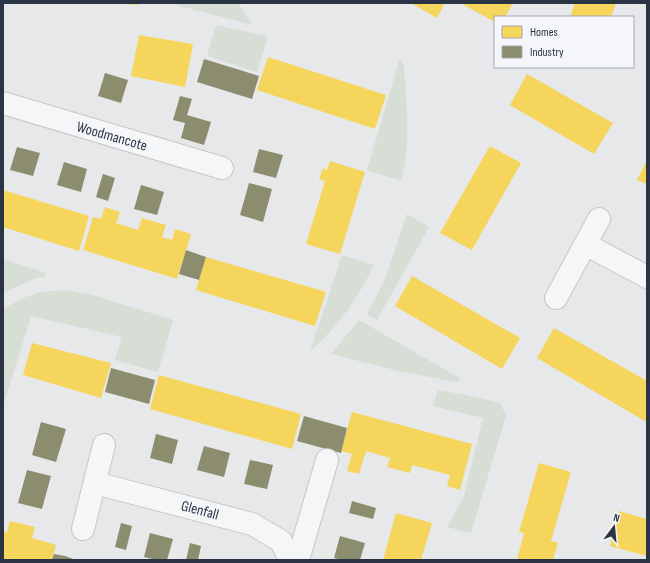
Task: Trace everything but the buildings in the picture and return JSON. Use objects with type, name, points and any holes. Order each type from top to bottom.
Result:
[{"type":"street","name":"Woodmancote","points":[[3,103],[222,168]]},
{"type":"street","points":[[556,298],[599,219]]},
{"type":"street","points":[[585,244],[647,277]]},
{"type":"street","points":[[83,529],[104,445]]},
{"type":"street","points":[[298,560],[327,460]]},
{"type":"street","name":"Glenfall","points":[[95,483],[252,524],[281,541],[290,560]]},
{"type":"shaded area","points":[[240,3],[240,6],[253,25],[172,4]]},
{"type":"shaded area","points":[[216,25],[268,36],[257,72],[207,56]]},
{"type":"shaded area","points":[[400,58],[404,66],[407,124],[406,152],[401,181],[367,170]]},
{"type":"shaded area","points":[[407,214],[429,227],[377,320],[367,314],[384,282]]},
{"type":"shaded area","points":[[342,255],[374,265],[361,289],[338,322],[310,351]]},
{"type":"shaded area","points":[[3,259],[46,273],[44,277],[35,278],[3,293]]},
{"type":"shaded area","points":[[68,290],[93,295],[173,320],[158,372],[115,360],[122,337],[31,316],[3,407],[3,309],[23,298],[40,292]]},
{"type":"shaded area","points":[[359,320],[461,379],[457,382],[399,371],[331,354]]},
{"type":"shaded area","points":[[438,390],[500,403],[506,416],[471,533],[447,527],[464,496],[483,418],[433,406]]}]
